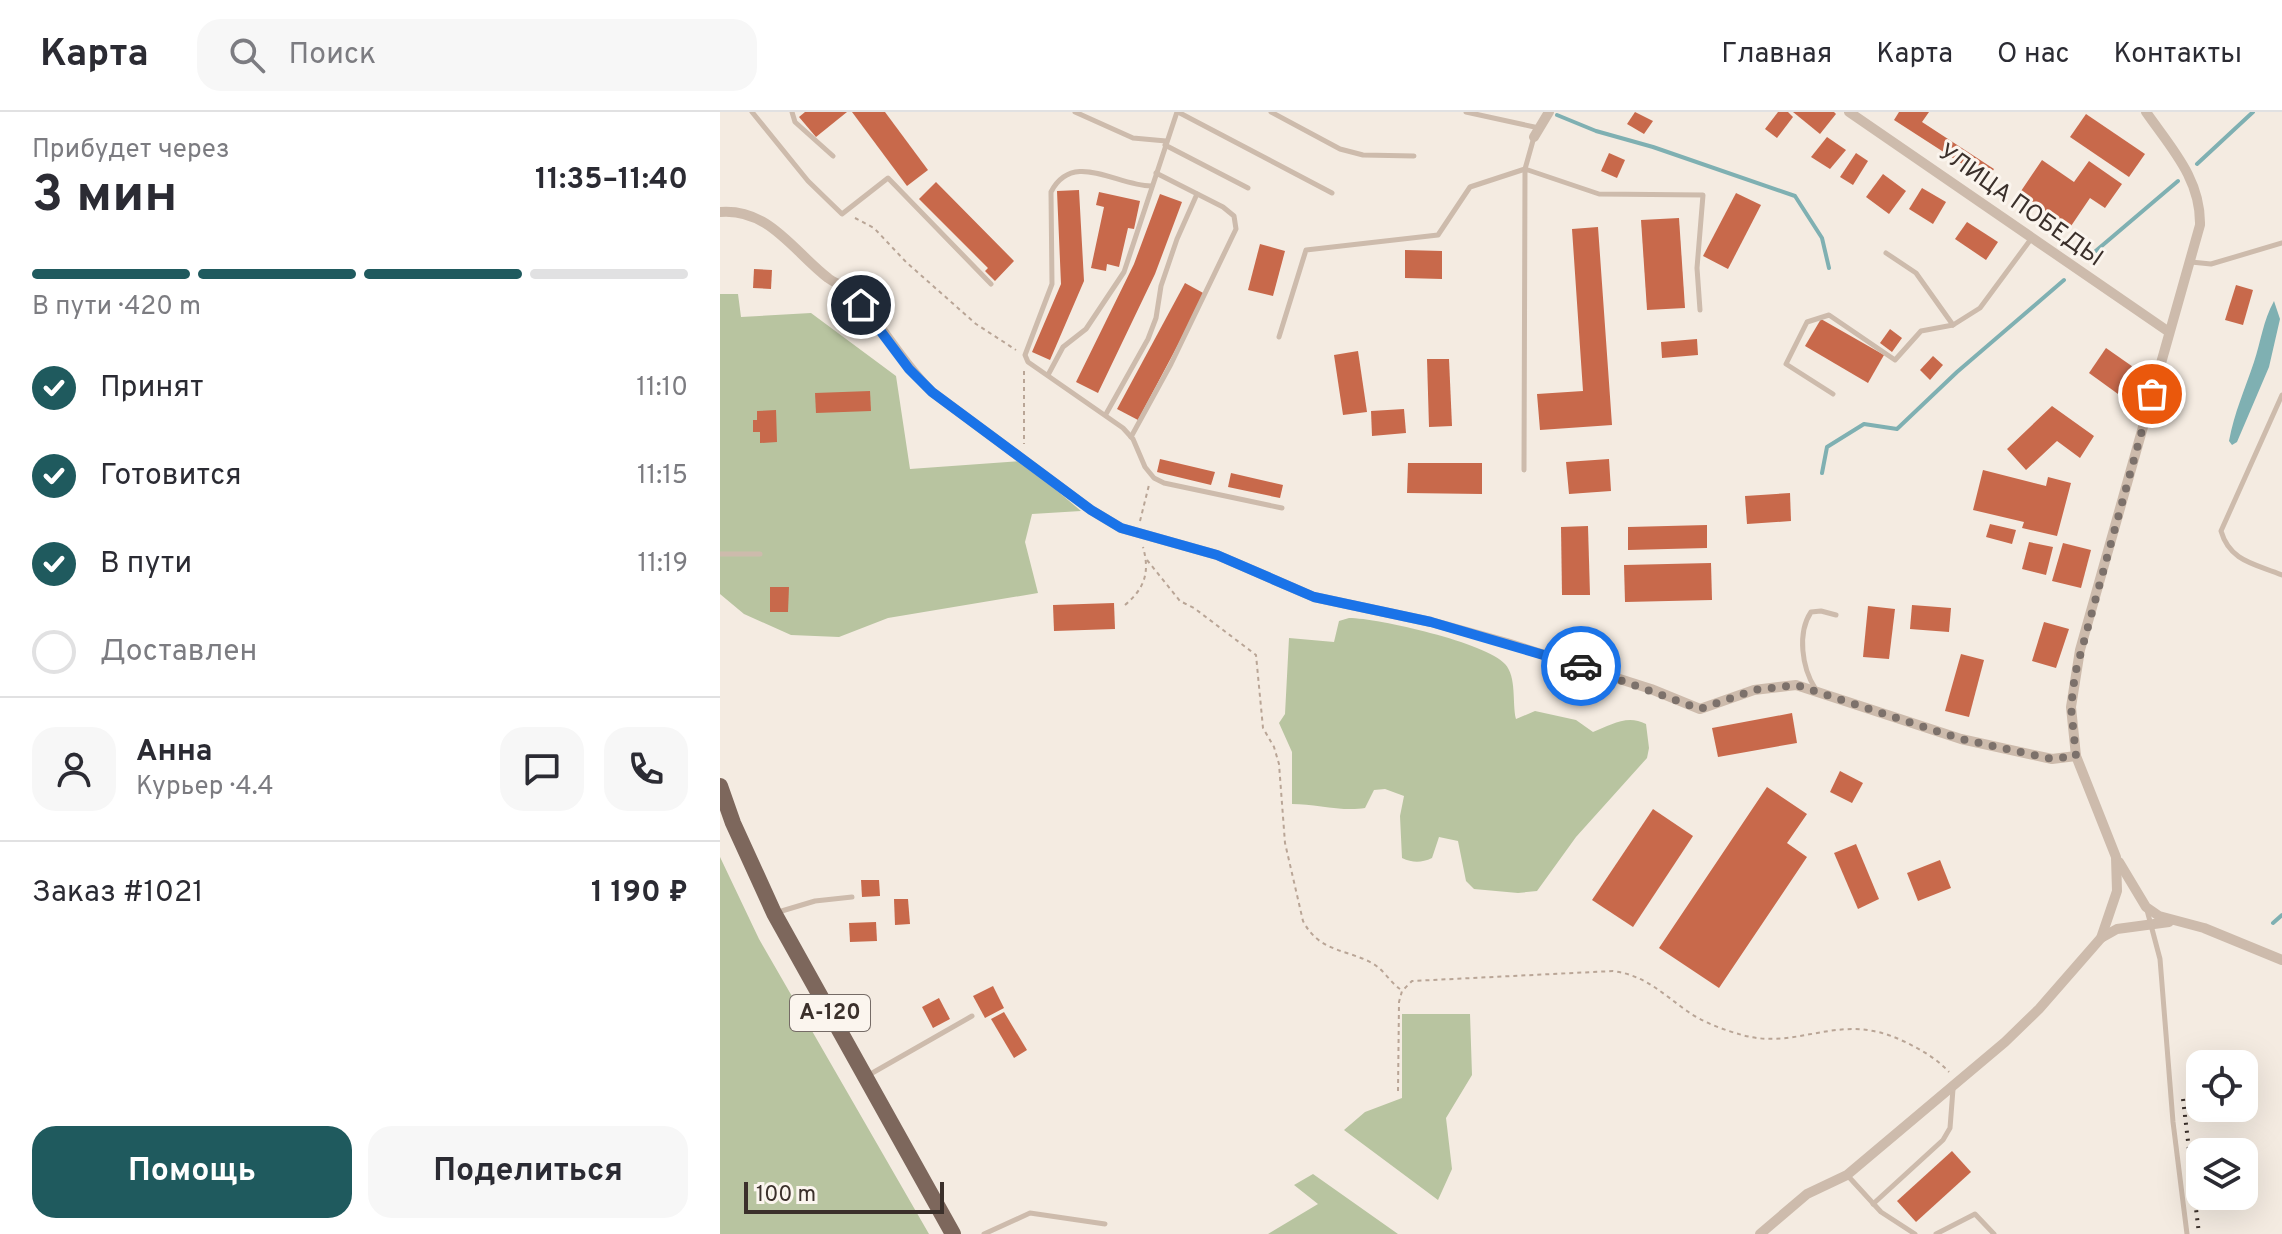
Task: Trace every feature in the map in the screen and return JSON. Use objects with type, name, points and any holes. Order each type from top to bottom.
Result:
[{"type":"main road","name":"А-120","points":[[720,786],[774,913],[953,1234]]},
{"type":"street","points":[[1537,133],[1549,112]]},
{"type":"street","name":"УЛИЦА ПОБЕДЫ","points":[[1849,112],[2169,332]]},
{"type":"street","points":[[2146,112],[2195,186],[2200,206],[2200,225],[2075,674],[2071,707],[2076,756],[2116,857],[2146,907],[2173,921],[2204,928],[2282,960]]},
{"type":"street","points":[[720,212],[744,213],[770,226],[829,279],[847,289],[909,369],[932,392],[1091,510],[1121,528],[1217,555],[1314,597],[1431,622],[1491,639],[1651,689],[1700,709],[1729,696],[1778,685],[1815,689],[1961,739],[2052,759],[2076,756]]},
{"type":"street","points":[[2101,938],[2117,891],[2116,857]]},
{"type":"street","points":[[1760,1234],[1807,1194],[1847,1175],[1955,1084],[2039,1009],[2101,938],[2117,929],[2173,921]]},
{"type":"lane","points":[[752,112],[808,181],[842,214],[888,178],[991,284]]},
{"type":"lane","points":[[792,112],[795,122],[833,156]]},
{"type":"lane","points":[[1075,112],[1133,138],[1165,143],[1248,188]]},
{"type":"lane","points":[[1048,375],[1063,347],[1086,329],[1124,272],[1177,112],[1332,193]]},
{"type":"lane","points":[[1271,112],[1340,149],[1363,155],[1414,156]]},
{"type":"lane","points":[[1466,112],[1537,133],[1525,169],[1524,470]]},
{"type":"lane","points":[[1279,337],[1306,250],[1438,235],[1470,187],[1525,169],[1599,194],[1703,195],[1697,268],[1700,310]]},
{"type":"lane","points":[[1152,186],[1133,185],[1086,170],[1068,173],[1055,185],[1051,192],[1054,271],[1047,300],[1025,355],[1028,362],[1106,414],[1131,437],[1145,467],[1154,478],[1164,483],[1282,508]]},
{"type":"lane","points":[[1131,437],[1166,374],[1236,229],[1234,216],[1156,173]]},
{"type":"lane","points":[[1106,414],[1148,339],[1156,318],[1161,286],[1197,194]]},
{"type":"lane","points":[[1833,394],[1786,364],[1807,322],[1829,315],[1895,360],[1921,331],[1953,325],[1980,308],[2032,238]]},
{"type":"lane","points":[[2191,262],[2211,264],[2282,243]]},
{"type":"lane","points":[[1886,253],[1916,273],[1953,325]]},
{"type":"lane","points":[[2282,395],[2221,531],[2226,546],[2244,562],[2282,575]]},
{"type":"lane","points":[[720,554],[760,554]]},
{"type":"lane","points":[[1815,689],[1807,676],[1803,658],[1807,618],[1811,612],[1836,615]]},
{"type":"lane","points":[[774,913],[815,901],[852,897]]},
{"type":"lane","points":[[2146,907],[2160,959],[2173,1122],[2187,1234]]},
{"type":"lane","points":[[866,1077],[972,1016]]},
{"type":"lane","points":[[1873,1204],[1943,1140],[1950,1128],[1955,1084]]},
{"type":"lane","points":[[1847,1175],[1873,1204],[1915,1234]]},
{"type":"lane","points":[[984,1234],[1030,1213],[1105,1224]]},
{"type":"lane","points":[[1936,1234],[1975,1214],[1994,1234]]},
{"type":"path","points":[[842,214],[866,222],[976,324],[999,337],[1028,362],[1022,376],[1026,438],[1021,456]]},
{"type":"path","points":[[1147,560],[1180,601],[1256,655],[1263,728],[1279,764],[1285,843],[1303,921],[1309,933],[1344,954],[1369,961],[1402,991]]},
{"type":"path","points":[[1398,1091],[1402,991],[1412,981],[1613,971],[1630,973],[1650,983],[1689,1013],[1746,1036],[1774,1038],[1841,1028],[1873,1028],[1931,1056],[1955,1084]]},
{"type":"green space","points":[[720,294],[738,294],[741,317],[811,313],[896,376],[910,469],[1022,461],[1081,511],[1032,514],[1025,542],[1038,593],[888,618],[839,637],[791,635],[744,614],[720,594]]},
{"type":"green space","points":[[1349,618],[1431,633],[1494,656],[1509,669],[1516,719],[1535,711],[1576,720],[1593,732],[1626,720],[1646,724],[1647,758],[1576,837],[1537,891],[1518,893],[1474,889],[1466,881],[1458,841],[1439,837],[1432,858],[1417,862],[1402,858],[1400,816],[1404,796],[1385,789],[1374,790],[1365,808],[1292,804],[1292,752],[1279,723],[1285,714],[1289,638],[1334,642],[1339,621]]},
{"type":"green space","points":[[720,857],[759,939],[929,1234],[720,1234]]},
{"type":"green space","points":[[1402,1014],[1470,1014],[1472,1075],[1446,1118],[1452,1169],[1438,1200],[1344,1130],[1365,1112],[1402,1098]]},
{"type":"green space","points":[[1313,1174],[1398,1234],[1268,1234],[1318,1204],[1294,1185]]},
{"type":"water","points":[[2274,301],[2280,319],[2269,367],[2237,442],[2232,445],[2229,441],[2234,421]]},
{"type":"building","points":[[805,112],[847,112],[816,137],[799,117]]},
{"type":"building","points":[[852,112],[885,112],[928,170],[907,186]]},
{"type":"building","points":[[1635,112],[1653,121],[1644,134],[1627,124]]},
{"type":"building","points":[[1778,112],[1788,112],[1793,117],[1777,138],[1765,129]]},
{"type":"building","points":[[1793,112],[1834,112],[1836,114],[1820,134]]},
{"type":"building","points":[[1899,112],[1929,112],[1922,122],[1994,169],[1987,180],[1894,120]]},
{"type":"building","points":[[2086,114],[2145,154],[2129,177],[2070,137]]},
{"type":"building","points":[[1827,137],[1846,150],[1830,169],[1811,157]]},
{"type":"building","points":[[1609,153],[1625,160],[1617,178],[1601,171]]},
{"type":"building","points":[[1856,153],[1868,161],[1853,185],[1840,177]]},
{"type":"building","points":[[2042,160],[2074,182],[2089,161],[2122,184],[2105,208],[2090,198],[2069,229],[2019,194]]},
{"type":"building","points":[[1883,174],[1906,191],[1889,214],[1866,197]]},
{"type":"building","points":[[936,182],[1014,261],[995,281],[985,271],[988,268],[919,199]]},
{"type":"building","points":[[1922,188],[1946,202],[1933,224],[1909,209]]},
{"type":"building","points":[[1079,190],[1084,281],[1050,360],[1032,352],[1061,284],[1057,191]]},
{"type":"building","points":[[1099,192],[1140,201],[1134,229],[1128,228],[1119,267],[1107,264],[1106,271],[1091,268],[1104,207],[1096,205]]},
{"type":"building","points":[[1736,193],[1761,205],[1728,269],[1703,256]]},
{"type":"building","points":[[1160,194],[1182,202],[1155,274],[1098,393],[1076,382],[1134,264]]},
{"type":"building","points":[[1679,218],[1685,308],[1647,310],[1641,220]]},
{"type":"building","points":[[1967,222],[1998,242],[1986,260],[1955,239]]},
{"type":"building","points":[[1598,227],[1612,425],[1540,430],[1537,394],[1583,391],[1572,229]]},
{"type":"building","points":[[1260,244],[1285,251],[1273,296],[1248,290]]},
{"type":"building","points":[[1405,250],[1442,251],[1442,279],[1405,278]]},
{"type":"building","points":[[754,269],[772,270],[771,289],[753,288]]},
{"type":"building","points":[[1185,283],[1205,294],[1138,420],[1117,409]]},
{"type":"building","points":[[2236,285],[2253,290],[2243,325],[2225,320]]},
{"type":"building","points":[[1821,319],[1884,355],[1868,383],[1805,346]]},
{"type":"building","points":[[1890,329],[1902,338],[1892,352],[1880,343]]},
{"type":"building","points":[[1697,339],[1698,355],[1662,358],[1661,342]]},
{"type":"building","points":[[2106,348],[2136,369],[2118,394],[2089,373]]},
{"type":"building","points":[[1358,351],[1367,412],[1343,415],[1334,355]]},
{"type":"building","points":[[1933,356],[1943,365],[1930,380],[1920,370]]},
{"type":"building","points":[[1427,359],[1449,359],[1452,426],[1429,427]]},
{"type":"building","points":[[870,391],[871,411],[816,413],[815,393]]},
{"type":"building","points":[[2052,406],[2094,436],[2080,458],[2057,441],[2026,470],[2007,449]]},
{"type":"building","points":[[1404,409],[1406,433],[1372,436],[1371,411]]},
{"type":"building","points":[[776,410],[777,442],[760,443],[760,432],[753,432],[757,411]]},
{"type":"building","points":[[1160,459],[1215,472],[1211,485],[1157,472]]},
{"type":"building","points":[[1609,459],[1611,491],[1569,494],[1566,462]]},
{"type":"building","points":[[1408,463],[1482,463],[1482,494],[1407,493]]},
{"type":"building","points":[[1983,470],[2046,486],[2048,477],[2071,483],[2057,536],[2022,528],[2024,522],[1973,510]]},
{"type":"building","points":[[1231,473],[1283,485],[1280,498],[1228,487]]},
{"type":"building","points":[[1790,493],[1791,521],[1747,524],[1745,496]]},
{"type":"building","points":[[1990,524],[2016,530],[2012,544],[1986,537]]},
{"type":"building","points":[[1707,525],[1707,548],[1628,550],[1628,527]]},
{"type":"building","points":[[1588,526],[1590,595],[1562,595],[1561,527]]},
{"type":"building","points":[[2029,542],[2053,547],[2046,575],[2022,569]]},
{"type":"building","points":[[2063,543],[2091,550],[2081,588],[2052,581]]},
{"type":"building","points":[[1711,563],[1712,600],[1625,602],[1624,565]]},
{"type":"building","points":[[770,587],[789,587],[788,612],[770,612]]},
{"type":"building","points":[[1114,603],[1115,629],[1054,631],[1053,605]]},
{"type":"building","points":[[1912,605],[1951,608],[1949,632],[1910,629]]},
{"type":"building","points":[[1868,606],[1895,609],[1889,659],[1863,657]]},
{"type":"building","points":[[2044,622],[2069,629],[2056,668],[2032,661]]},
{"type":"building","points":[[1961,654],[1984,660],[1969,717],[1945,711]]},
{"type":"building","points":[[1792,713],[1797,743],[1718,757],[1712,728]]},
{"type":"building","points":[[1840,771],[1863,783],[1852,803],[1830,792]]},
{"type":"building","points":[[1767,787],[1807,814],[1787,843],[1807,857],[1719,988],[1659,948]]},
{"type":"building","points":[[1653,809],[1693,836],[1633,927],[1592,900]]},
{"type":"building","points":[[1856,844],[1879,899],[1858,909],[1834,853]]},
{"type":"building","points":[[1940,860],[1951,888],[1918,901],[1907,873]]},
{"type":"building","points":[[861,880],[879,880],[880,896],[862,897]]},
{"type":"building","points":[[894,899],[908,899],[910,924],[895,925]]},
{"type":"building","points":[[876,922],[877,941],[850,942],[849,923]]},
{"type":"building","points":[[993,986],[1004,1008],[985,1018],[973,996]]},
{"type":"building","points":[[939,998],[950,1019],[933,1028],[922,1007]]},
{"type":"building","points":[[1004,1012],[1027,1050],[1014,1058],[991,1019]]},
{"type":"building","points":[[1952,1151],[1971,1172],[1916,1222],[1897,1201]]},
{"type":"waterway","points":[[2197,164],[2253,112]]},
{"type":"waterway","points":[[1557,115],[1596,131],[1653,147],[1795,196],[1822,238],[1829,268]]},
{"type":"waterway","points":[[2091,255],[2178,181]]},
{"type":"waterway","points":[[1822,473],[1827,447],[1864,424],[1897,429],[1957,372],[2064,280]]},
{"type":"waterway","points":[[2273,923],[2282,915]]},
{"type":"railway","points":[[2183,1099],[2199,1234]]},
{"type":"way so far","points":[[1581,666],[1700,709],[1729,696],[1778,685],[1796,685],[1961,739],[2052,759],[2076,756],[2071,707],[2075,674],[2152,394]]},
{"type":"route","points":[[861,305],[909,369],[932,392],[1091,510],[1121,528],[1217,555],[1314,597],[1363,610],[1431,622],[1581,666]]}]
